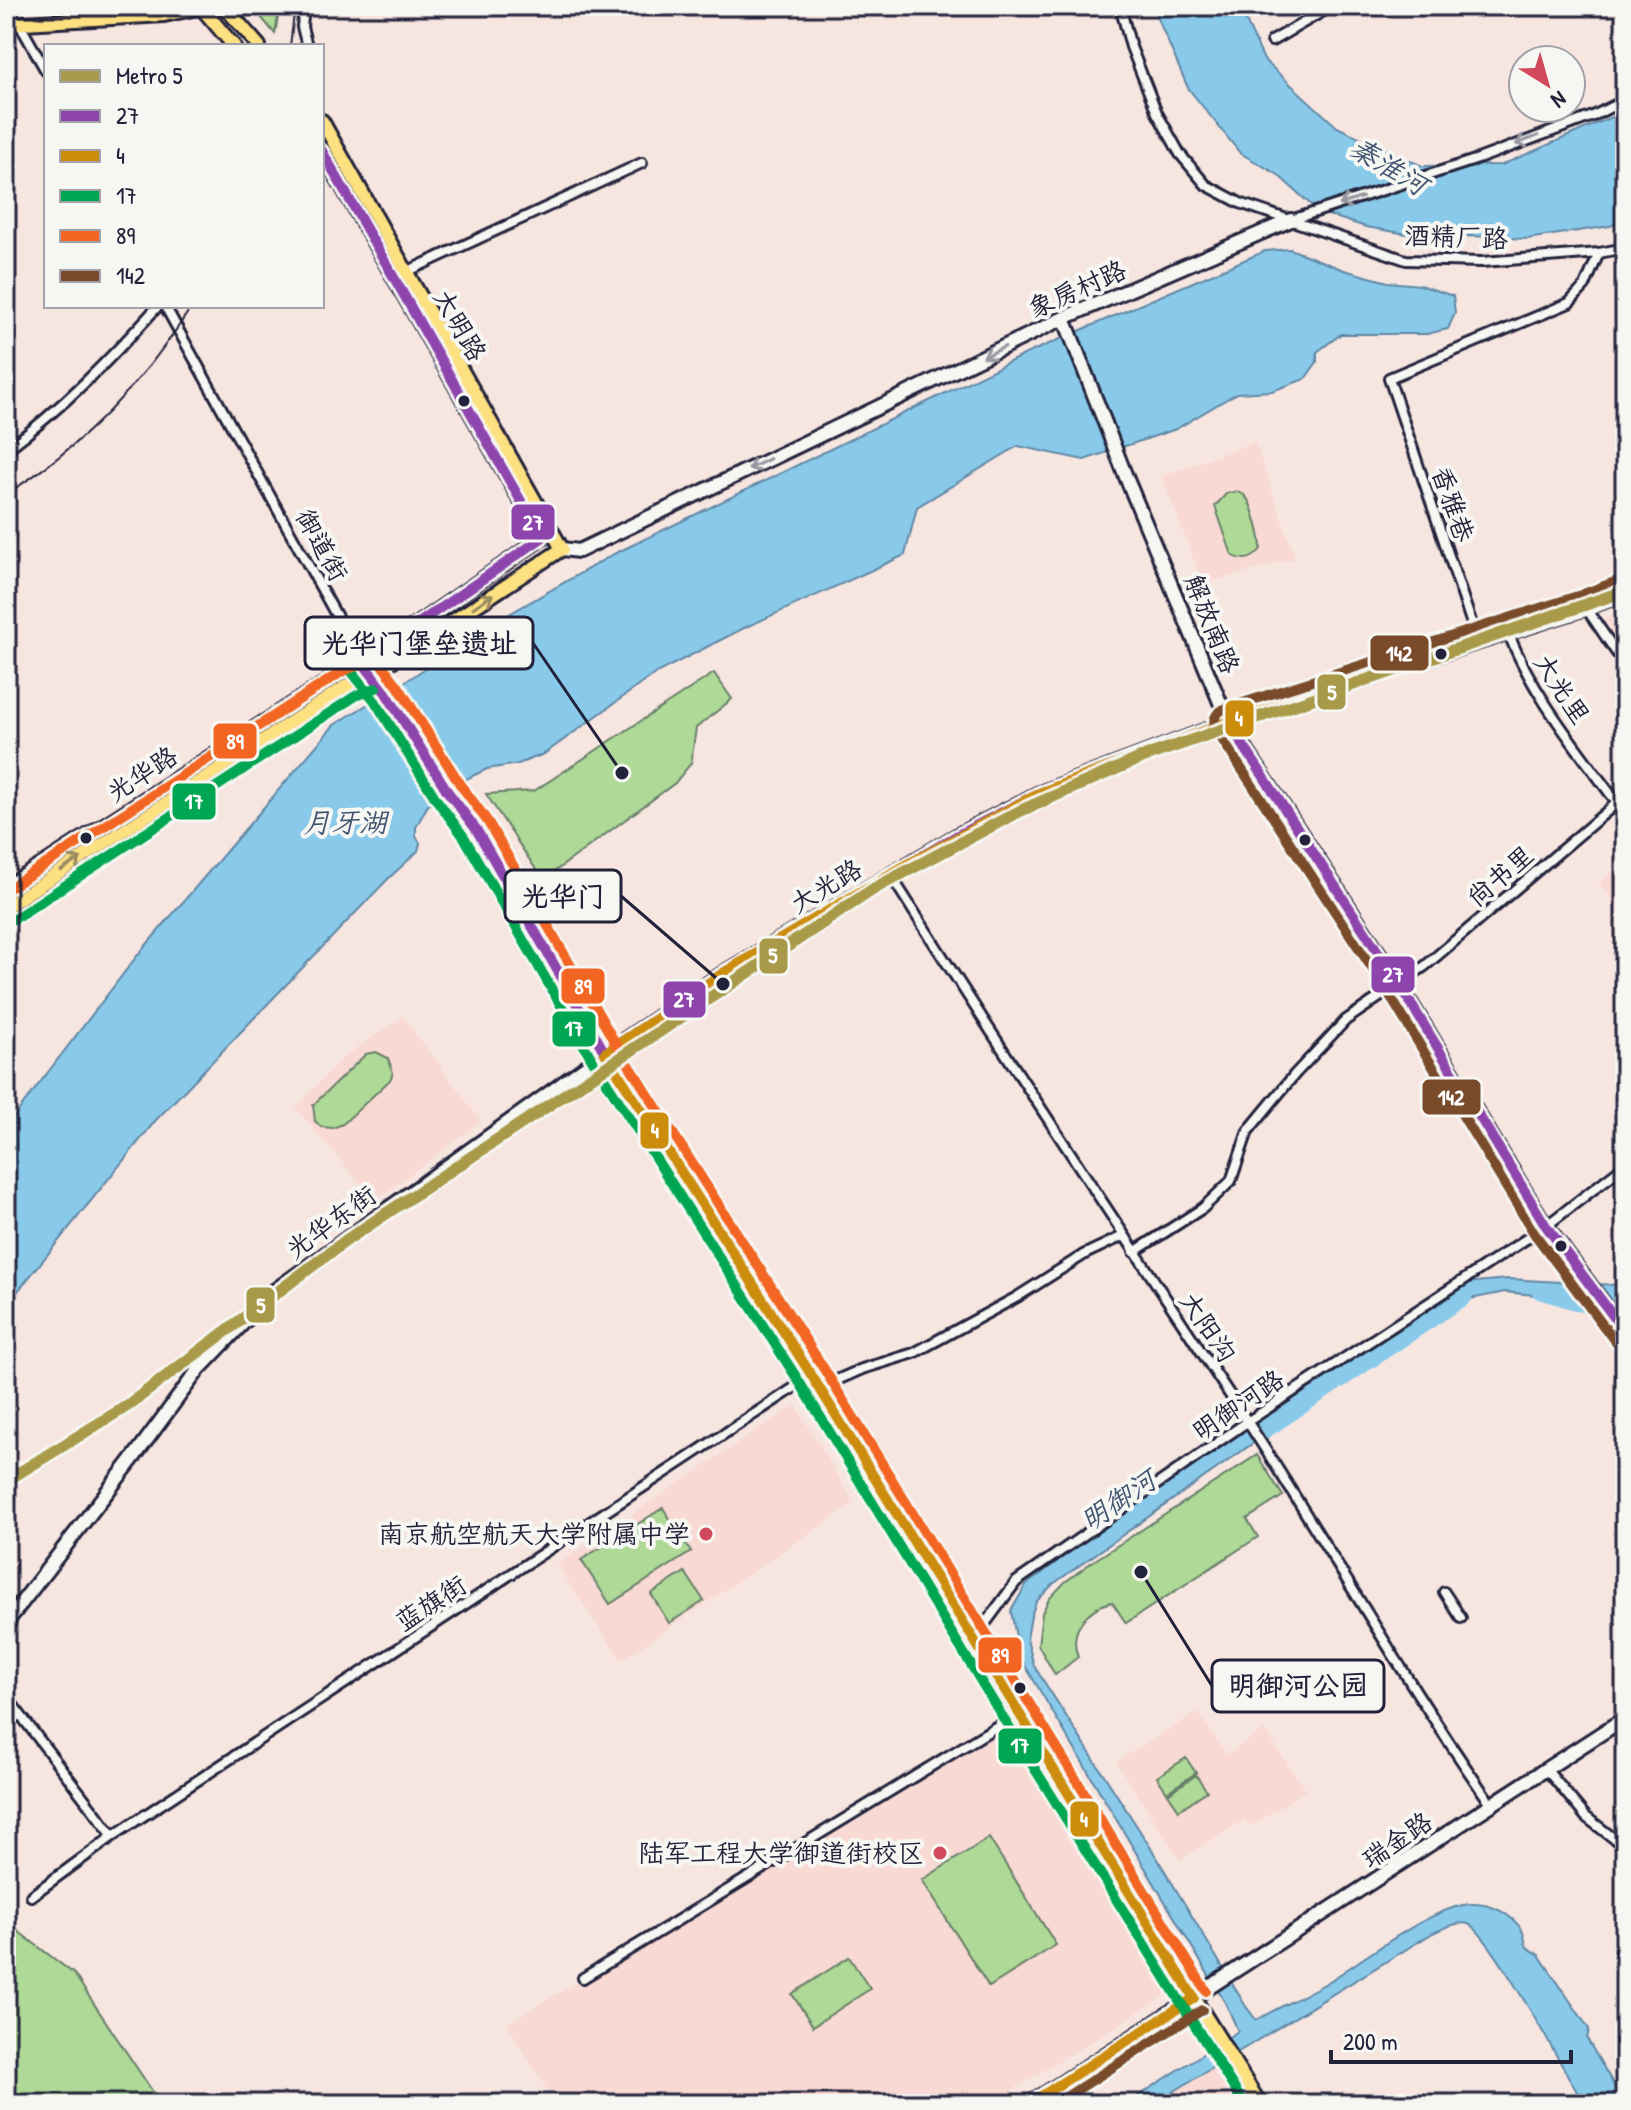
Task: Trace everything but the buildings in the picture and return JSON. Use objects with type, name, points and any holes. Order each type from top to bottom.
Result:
[{"type":"main road","points":[[224,6],[257,44]]},
{"type":"main road","points":[[12,24],[164,15],[203,7],[232,44]]},
{"type":"main road","name":"大明路","points":[[324,125],[562,549]]},
{"type":"main road","name":"大明路","points":[[324,155],[542,538]]},
{"type":"main road","name":"光华路","points":[[6,888],[362,662],[542,538]]},
{"type":"main road","name":"光华路","points":[[6,907],[351,683],[371,675],[562,549]]},
{"type":"main road","points":[[362,662],[476,829],[605,1053],[812,1376],[1017,1714],[1260,2104]]},
{"type":"main road","points":[[605,1053],[725,972]]},
{"type":"main road","points":[[1546,1226],[1625,1332]]},
{"type":"street","points":[[304,6],[302,27],[306,44]]},
{"type":"street","name":"酒精厂路","points":[[1120,6],[1131,47],[1157,113],[1180,154],[1206,185],[1240,203],[1406,260],[1482,262],[1599,253],[1625,248]]},
{"type":"street","points":[[1272,41],[1332,6]]},
{"type":"street","points":[[12,24],[44,68]]},
{"type":"street","name":"象房村路","points":[[562,549],[579,551],[1064,318],[1291,220],[1478,159],[1593,116],[1625,100]]},
{"type":"street","points":[[393,278],[642,163]]},
{"type":"street","name":"香雅巷","points":[[1478,642],[1389,378],[1569,303],[1585,286],[1599,253]]},
{"type":"street","points":[[6,450],[87,382],[156,308]]},
{"type":"street","name":"御道街","points":[[166,308],[362,662]]},
{"type":"street","name":"解放南路","points":[[1064,318],[1228,722],[1399,984],[1546,1226],[1625,1332]]},
{"type":"street","name":"大光路","points":[[725,972],[890,874],[1037,794],[1228,722],[1625,593]]},
{"type":"street","points":[[1586,608],[1625,665]]},
{"type":"street","name":"大光里","points":[[1508,632],[1544,704],[1617,803]]},
{"type":"street","name":"尚书里","points":[[1134,1252],[1203,1208],[1231,1181],[1248,1131],[1295,1074],[1346,1020],[1425,966],[1625,796]]},
{"type":"street","name":"大阳沟","points":[[890,874],[1247,1422],[1430,1718],[1491,1804]]},
{"type":"street","name":"光华东街","points":[[6,1623],[199,1369],[274,1291],[605,1053]]},
{"type":"street","name":"明御河路","points":[[973,1640],[1016,1582],[1247,1422],[1546,1226],[1625,1165]]},
{"type":"street","points":[[819,1388],[862,1369],[914,1353],[1017,1297],[1085,1254],[1123,1236]]},
{"type":"street","name":"蓝旗街","points":[[31,1896],[113,1836],[812,1376]]},
{"type":"street","points":[[1444,1592],[1461,1618]]},
{"type":"street","points":[[6,1696],[113,1836]]},
{"type":"street","points":[[583,1978],[1017,1714]]},
{"type":"street","name":"瑞金路","points":[[1029,2104],[1625,1718]]},
{"type":"street","points":[[1546,1769],[1586,1817],[1625,1847]]},
{"type":"shaded area","points":[[1255,442],[1295,558],[1203,584],[1162,476]]},
{"type":"shaded area","points":[[1625,611],[1625,650],[1604,619]]},
{"type":"shaded area","points":[[1625,863],[1625,917],[1599,882]]},
{"type":"shaded area","points":[[403,1017],[481,1121],[375,1201],[296,1108],[342,1058]]},
{"type":"shaded area","name":"南京航空航天大学附属中学","points":[[795,1405],[854,1503],[621,1660],[557,1565]]},
{"type":"shaded area","points":[[1198,1712],[1227,1755],[1264,1730],[1306,1790],[1251,1826],[1245,1819],[1180,1860],[1116,1762]]},
{"type":"shaded area","name":"陆军工程大学御道街校区","points":[[1008,1723],[1167,1983],[1163,1997],[989,2104],[556,2104],[507,2024]]},
{"type":"shaded area","points":[[1212,2068],[1235,2104],[1152,2104]]},
{"type":"green space","points":[[252,6],[280,6],[275,34]]},
{"type":"green space","points":[[1227,493],[1242,494],[1251,507],[1261,549],[1251,558],[1240,559],[1232,555],[1215,506]]},
{"type":"green space","points":[[714,673],[732,699],[696,728],[691,763],[675,783],[543,880],[486,794],[534,791]]},
{"type":"green space","points":[[376,1052],[388,1058],[393,1073],[390,1080],[343,1124],[333,1128],[321,1127],[315,1121],[313,1105],[366,1054]]},
{"type":"green space","points":[[1257,1455],[1283,1496],[1247,1519],[1258,1537],[1126,1623],[1112,1602],[1094,1609],[1082,1622],[1075,1638],[1078,1657],[1055,1675],[1038,1645],[1042,1613],[1049,1599],[1065,1582],[1092,1562]]},
{"type":"green space","points":[[663,1508],[691,1552],[610,1604],[581,1560]]},
{"type":"green space","points":[[685,1572],[704,1601],[669,1623],[651,1594]]},
{"type":"green space","points":[[1186,1758],[1196,1773],[1167,1792],[1157,1777]]},
{"type":"green space","points":[[1196,1775],[1207,1791],[1179,1810],[1168,1794]]},
{"type":"green space","points":[[989,1838],[1056,1945],[989,1987],[922,1880]]},
{"type":"green space","points":[[6,1922],[74,1974],[161,2104],[6,2104]]},
{"type":"green space","points":[[849,1957],[870,1989],[813,2026],[792,1994]]},
{"type":"water","name":"秦淮河","points":[[1156,6],[1239,6],[1264,60],[1337,127],[1422,166],[1502,165],[1625,111],[1625,220],[1610,226],[1527,239],[1425,237],[1366,227],[1319,212],[1277,174],[1240,153],[1188,88],[1158,19]]},
{"type":"water","name":"月牙湖","points":[[1290,249],[1344,270],[1388,282],[1420,285],[1453,296],[1455,313],[1448,329],[1427,334],[1341,334],[1317,352],[1317,362],[1305,379],[1272,391],[1237,393],[1176,429],[1084,460],[1018,446],[917,507],[905,555],[742,629],[656,673],[544,754],[518,764],[487,769],[462,781],[428,805],[416,827],[420,843],[418,851],[156,1120],[6,1306],[6,1127],[137,956],[334,725],[414,676],[471,636],[614,554],[1028,353],[1265,251]]},
{"type":"water","points":[[1508,1279],[1616,1285],[1625,1282],[1625,1302],[1588,1305],[1553,1297],[1505,1292],[1460,1301],[1441,1311],[1053,1584],[1036,1602],[1027,1639],[1034,1666],[1156,1856],[1256,2020],[1328,1982],[1400,1934],[1441,1912],[1475,1904],[1489,1906],[1507,1915],[1522,1930],[1527,1947],[1539,1955],[1589,2029],[1587,2039],[1625,2104],[1584,2104],[1492,1950],[1478,1932],[1464,1923],[1433,1933],[1153,2104],[1126,2104],[1238,2031],[1227,2006],[1020,1657],[1011,1611],[1026,1585],[1063,1557],[1343,1361],[1464,1283]]},
{"type":"waterway","name":"明御河","points":[[1539,1292],[1600,1310]]},
{"type":"waterway","name":"明御河","points":[[1260,1435],[1465,1298]]},
{"type":"waterway","name":"明御河","points":[[1617,1310],[1625,1309]]},
{"type":"railway","points":[[290,44],[295,6]]},
{"type":"railway","points":[[6,494],[60,456],[110,410],[154,360],[191,308]]},
{"type":"metro line","name":"5","points":[[6,1481],[127,1406],[348,1239],[875,888],[1020,811],[1143,757],[1625,591]]},
{"type":"transit line","name":"27","points":[[324,155],[542,538],[362,662],[476,829],[605,1053],[725,972],[956,836],[1037,794],[1228,722],[1399,984],[1546,1226],[1625,1332]]},
{"type":"transit line","name":"142","points":[[1614,1340],[1534,1233],[1387,991],[1216,730],[1214,720],[1224,709],[1620,580]]},
{"type":"transit line","name":"4","points":[[1029,2104],[1194,1998],[812,1376],[605,1053],[725,972],[890,874],[1037,794],[1228,722],[1625,593]]},
{"type":"transit line","name":"89","points":[[373,653],[488,822],[617,1046],[824,1369],[1206,1991]]},
{"type":"transit line","name":"89","points":[[6,890],[343,671],[366,662]]},
{"type":"transit line","name":"17","points":[[351,671],[375,701],[436,799],[464,837],[593,1061],[800,1383],[1005,1721],[1244,2104]]},
{"type":"transit line","name":"17","points":[[14,919],[357,695],[376,688]]},
{"type":"transit line","name":"142","points":[[1055,2104],[1202,2010]]},
{"type":"place","name":"光华门堡垒遗址","points":[[622,773]]},
{"type":"place","name":"光华门","points":[[723,984]]},
{"type":"place","name":"南京航空航天大学附属中学","points":[[706,1534]]},
{"type":"place","name":"明御河公园","points":[[1141,1572]]},
{"type":"place","name":"陆军工程大学御道街校区","points":[[940,1853]]}]
